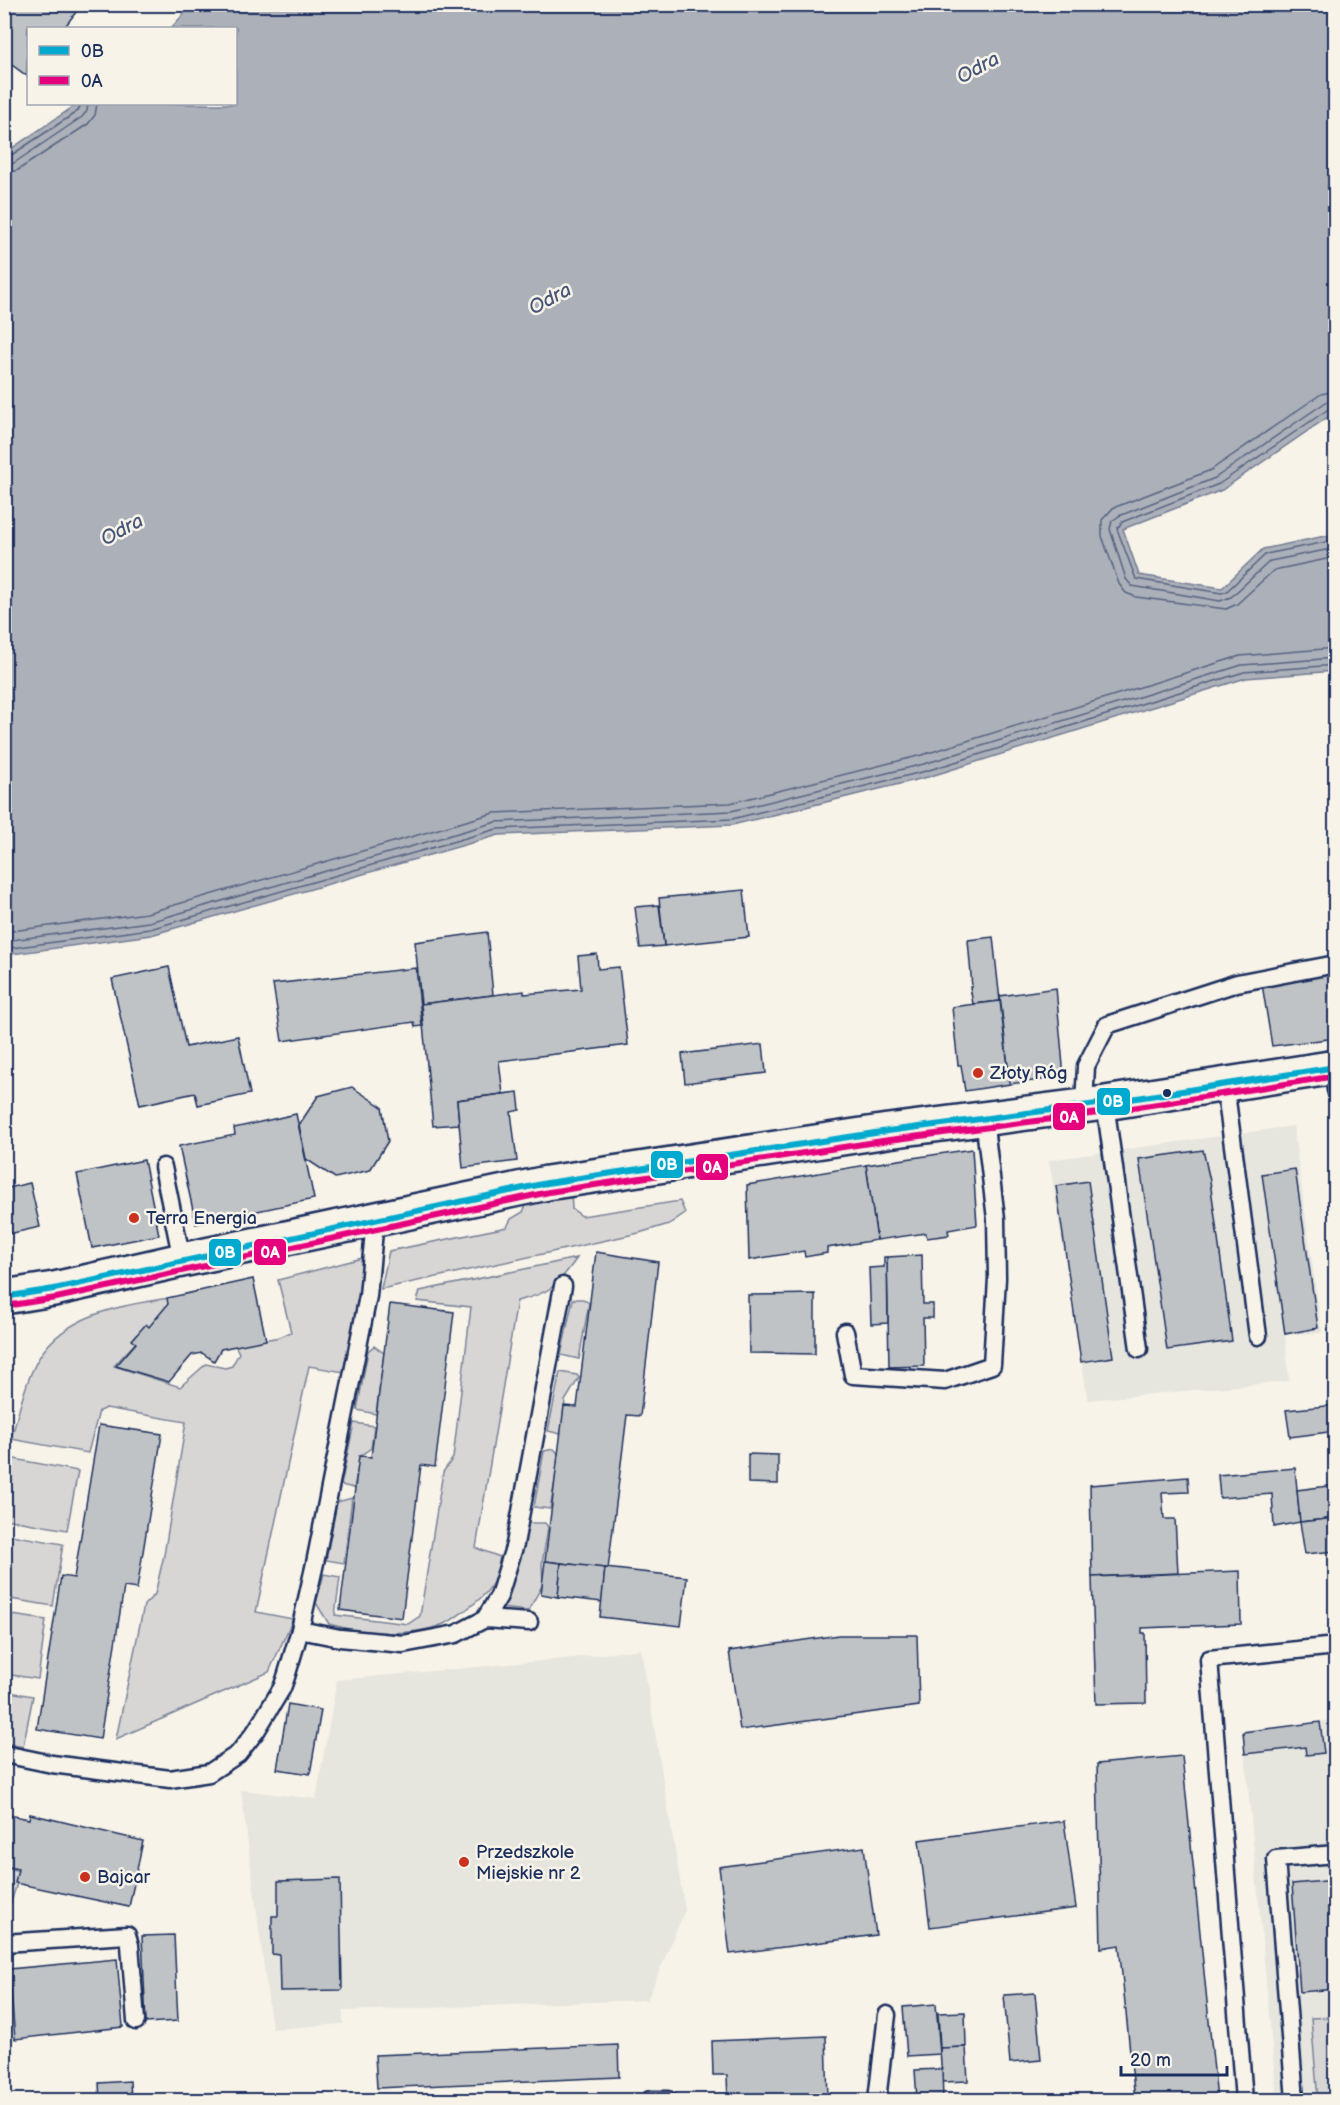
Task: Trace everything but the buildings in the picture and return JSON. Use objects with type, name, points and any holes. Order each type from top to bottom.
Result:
[{"type":"street","points":[[4,1297],[54,1289],[547,1183],[1225,1084],[1334,1075]]},
{"type":"lane","points":[[1139,1349],[1086,1065],[1107,1025],[1237,983],[1335,964]]},
{"type":"lane","points":[[1225,1084],[1258,1336]]},
{"type":"lane","points":[[845,1332],[854,1375],[945,1381],[992,1365],[997,1278],[996,1219],[984,1118]]},
{"type":"lane","points":[[163,1167],[182,1260]]},
{"type":"lane","points":[[4,1754],[52,1764],[170,1779],[209,1773],[238,1754],[256,1731],[282,1688],[300,1629],[368,1296],[375,1220]]},
{"type":"lane","points":[[485,1619],[499,1596],[515,1544],[563,1286]]},
{"type":"lane","points":[[300,1629],[340,1638],[403,1644],[456,1634],[485,1619],[529,1622]]},
{"type":"lane","points":[[1244,2100],[1209,1659],[1335,1646]]},
{"type":"lane","points":[[1295,2100],[1276,1858],[1335,1854]]},
{"type":"lane","points":[[4,1943],[127,1935],[130,1945],[136,2021]]},
{"type":"lane","points":[[877,2100],[887,2015]]},
{"type":"lane","points":[[650,2100],[668,2100]]},
{"type":"shaded area","points":[[1293,1126],[1322,1333],[1285,1334],[1289,1381],[1088,1400],[1049,1160]]},
{"type":"shaded area","points":[[571,1192],[572,1209],[582,1216],[680,1201],[685,1213],[669,1224],[639,1233],[381,1289],[389,1251],[507,1227],[511,1219],[523,1212],[529,1199]]},
{"type":"shaded area","points":[[366,1257],[344,1372],[309,1366],[256,1612],[293,1619],[269,1672],[116,1739],[144,1605],[155,1594],[164,1555],[186,1422],[106,1408],[99,1411],[88,1453],[11,1439],[33,1369],[45,1349],[70,1327],[119,1307],[170,1298],[175,1300],[114,1366],[180,1387],[206,1364],[225,1368],[232,1366],[239,1353],[235,1345],[280,1337],[291,1332],[278,1280]]},
{"type":"shaded area","points":[[577,1258],[552,1287],[538,1295],[517,1301],[476,1548],[500,1557],[497,1574],[486,1593],[450,1621],[421,1630],[373,1632],[329,1624],[316,1603],[324,1574],[340,1577],[335,1615],[408,1624],[420,1616],[443,1472],[453,1458],[471,1307],[417,1301],[420,1291]]},
{"type":"shaded area","points":[[573,1299],[583,1299],[589,1303],[579,1359],[561,1355]]},
{"type":"shaded area","points":[[374,1346],[384,1353],[376,1414],[357,1410],[368,1351]]},
{"type":"shaded area","points":[[560,1372],[577,1375],[579,1378],[565,1401],[561,1434],[548,1431]]},
{"type":"shaded area","points":[[354,1423],[374,1426],[371,1448],[360,1456],[354,1488],[341,1485]]},
{"type":"shaded area","points":[[554,1449],[559,1459],[550,1509],[534,1507],[544,1451]]},
{"type":"shaded area","points":[[4,1457],[78,1471],[67,1530],[5,1519]]},
{"type":"shaded area","points":[[352,1498],[344,1563],[326,1560],[337,1502]]},
{"type":"shaded area","points":[[526,1523],[545,1523],[548,1527],[542,1564],[543,1584],[528,1611],[500,1608]]},
{"type":"shaded area","points":[[5,1534],[63,1544],[53,1606],[5,1598]]},
{"type":"shaded area","points":[[5,1614],[46,1620],[38,1679],[5,1674]]},
{"type":"shaded area","name":"Przedszkole Miejskie nr 2","points":[[641,1649],[685,1910],[647,2000],[343,2011],[343,2024],[272,2029],[241,1790],[316,1799],[337,1680],[573,1658]]},
{"type":"shaded area","points":[[4,1691],[33,1696],[23,1747],[5,1743]]},
{"type":"shaded area","points":[[1335,1720],[1335,2100],[1277,2100],[1243,1732]]},
{"type":"shaded area","points":[[5,1868],[21,1871],[5,1921]]},
{"type":"shaded area","points":[[1335,2017],[1335,2100],[1318,2100],[1311,2018]]},
{"type":"water","name":"Odra","points":[[192,5],[1335,5],[1335,412],[1222,490],[1123,529],[1139,575],[1222,588],[1263,549],[1335,534],[1335,671],[1246,678],[928,777],[732,825],[499,835],[151,935],[5,955],[5,153],[73,107],[237,105],[237,27],[172,27]]},
{"type":"transit line","name":"0B","points":[[4,1297],[54,1289],[547,1183],[888,1131],[1105,1103],[1336,1067]]},
{"type":"transit line","name":"0A","points":[[5,1306],[56,1298],[549,1192],[889,1140],[1106,1112],[1336,1076]]},
{"type":"place","name":"Złoty Róg","points":[[978,1073]]},
{"type":"place","name":"Terra Energia","points":[[134,1218]]},
{"type":"place","name":"Przedszkole Miejskie nr 2","points":[[464,1862]]},
{"type":"place","name":"Bajcar","points":[[85,1877]]}]
